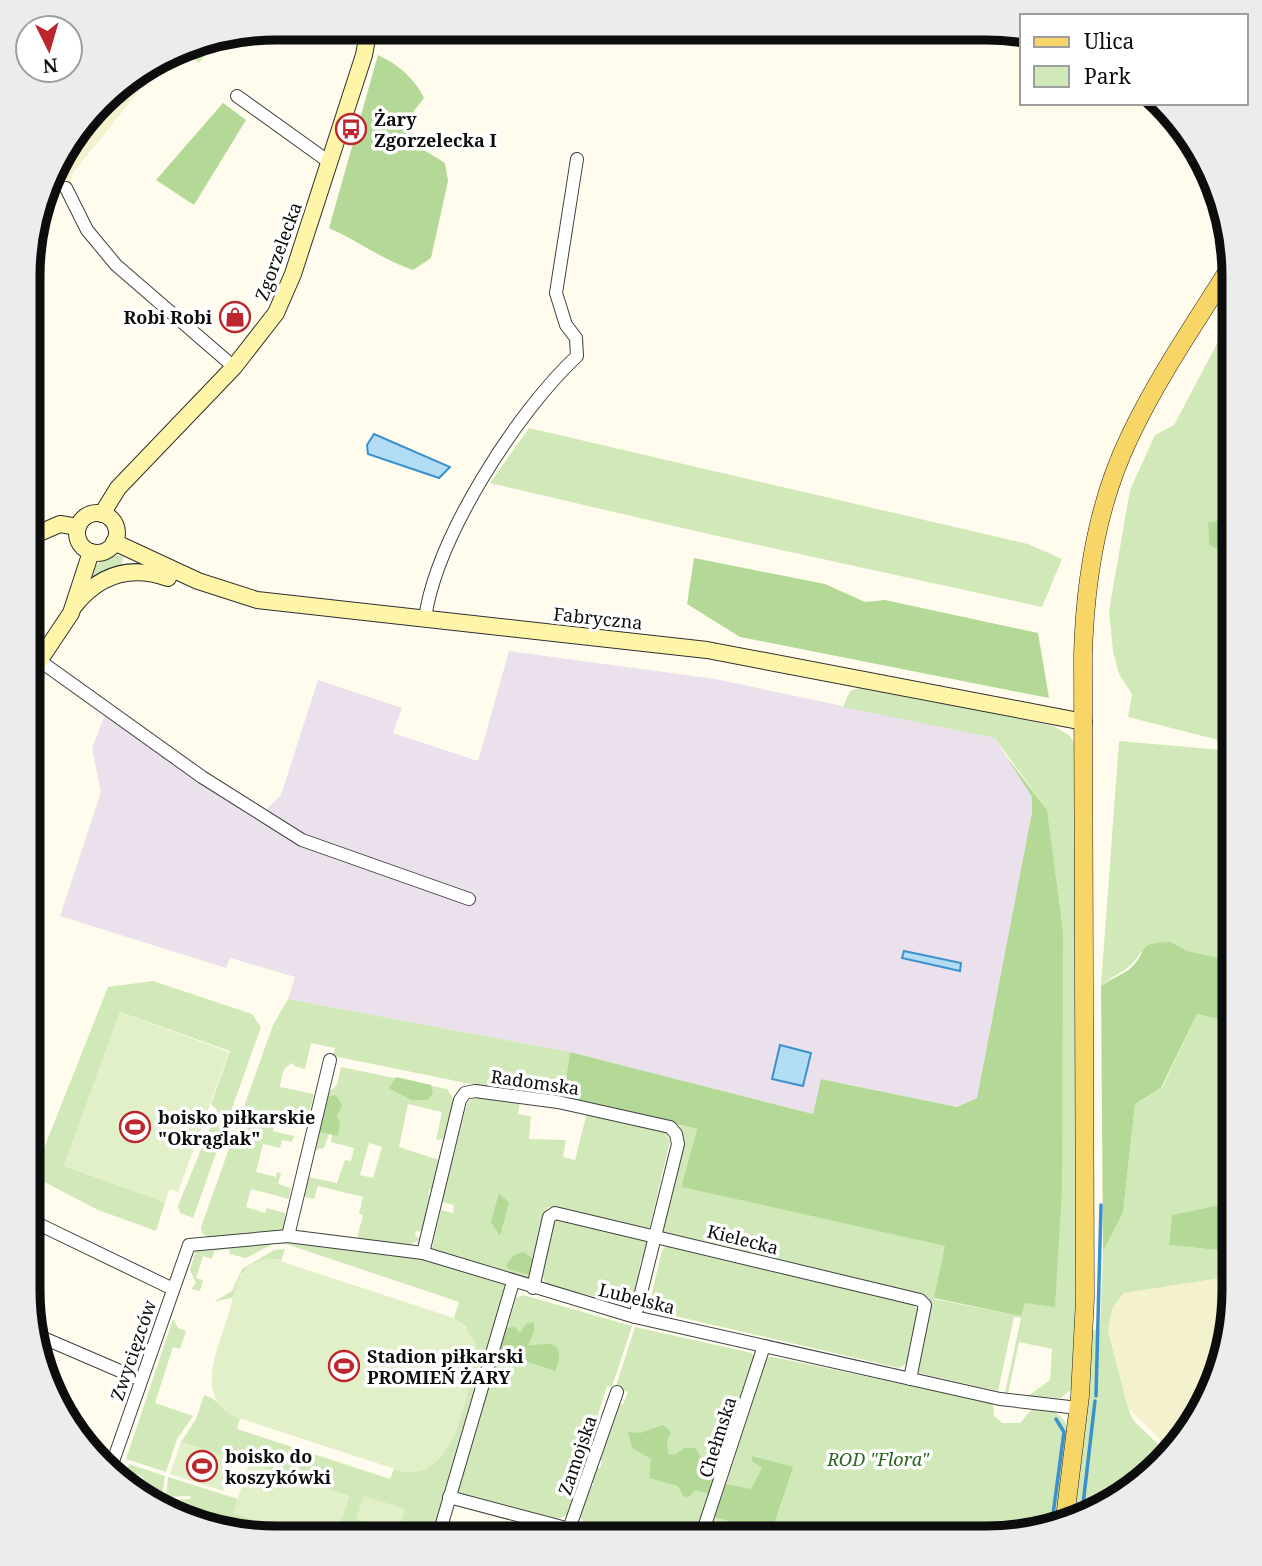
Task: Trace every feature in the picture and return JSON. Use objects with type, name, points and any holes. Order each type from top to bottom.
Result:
[{"type":"main road","points":[[1066,1512],[1078,1408],[1085,1299],[1083,655],[1087,586],[1094,548],[1114,474],[1129,437],[1160,379],[1222,280]]},
{"type":"street","name":"Zgorzelecka","points":[[102,514],[108,501],[139,465],[234,368],[276,313],[293,274],[367,40]]},
{"type":"street","points":[[237,96],[329,162]]},
{"type":"street","points":[[425,618],[429,593],[470,503],[497,454],[533,404],[577,356],[576,338],[566,325],[556,293],[577,159]]},
{"type":"street","points":[[66,188],[87,230],[116,265],[234,368]]},
{"type":"street","points":[[102,514],[115,525],[114,542],[104,551],[91,552],[81,545],[78,527],[85,517],[102,514]]},
{"type":"street","points":[[40,533],[60,524],[78,527]]},
{"type":"street","name":"Fabryczna","points":[[114,542],[202,583],[257,600],[307,608],[425,618],[707,650],[1084,722]]},
{"type":"street","points":[[91,552],[75,604],[40,661],[202,777],[302,840],[469,899]]},
{"type":"street","points":[[75,604],[97,583],[128,571],[153,572],[184,582],[202,583]]},
{"type":"street","points":[[288,1236],[330,1060]]},
{"type":"street","name":"Radomska","points":[[423,1253],[460,1100],[465,1093],[475,1091],[558,1102],[670,1127],[676,1134],[677,1146],[656,1237]]},
{"type":"street","name":"Kielecka","points":[[533,1288],[552,1213],[922,1301],[925,1305],[910,1379]]},
{"type":"street","points":[[40,1225],[173,1289]]},
{"type":"street","name":"Lubelska","points":[[189,1245],[288,1236],[423,1253],[635,1317],[1000,1399],[1078,1408]]},
{"type":"street","points":[[635,1317],[656,1237]]},
{"type":"street","name":"Zwycięzców","points":[[113,1461],[189,1245]]},
{"type":"street","points":[[441,1525],[513,1282]]},
{"type":"street","points":[[46,1339],[141,1380]]},
{"type":"street","name":"Chełmska","points":[[705,1525],[764,1346]]},
{"type":"street","name":"Zamojska","points":[[570,1525],[617,1392]]},
{"type":"street","points":[[449,1497],[554,1525]]},
{"type":"shaded area","points":[[150,78],[72,174],[70,189],[64,175],[80,145],[121,99]]},
{"type":"shaded area","points":[[509,651],[715,679],[995,738],[1032,797],[1032,812],[977,1098],[957,1107],[822,1079],[813,1114],[570,1052],[288,999],[295,977],[230,958],[226,968],[60,916],[101,792],[92,748],[107,710],[261,814],[281,795],[318,680],[402,708],[393,733],[478,761]]},
{"type":"shaded area","points":[[1221,1278],[1220,1320],[1214,1351],[1190,1408],[1164,1444],[1128,1408],[1108,1331],[1112,1309],[1124,1293]]},
{"type":"green space","points":[[208,50],[199,63],[192,57]]},
{"type":"green space","points":[[378,55],[405,73],[424,98],[410,116],[414,144],[445,163],[448,181],[431,258],[413,270],[329,228]]},
{"type":"green space","points":[[223,103],[246,120],[194,205],[156,180]]},
{"type":"green space","points":[[1219,340],[1222,342],[1222,520],[1208,522],[1209,545],[1222,552],[1222,741],[1128,717],[1132,694],[1119,674],[1113,651],[1109,611],[1130,490],[1155,435],[1174,425]]},
{"type":"green space","points":[[529,428],[1028,544],[1062,559],[1042,607],[490,483]]},
{"type":"green space","points":[[1222,520],[1222,552],[1209,545],[1208,522]]},
{"type":"green space","points":[[109,555],[123,556],[122,568],[89,584],[96,565]]},
{"type":"green space","points":[[694,558],[825,584],[865,602],[885,600],[1038,633],[1049,698],[740,637],[687,604]]},
{"type":"green space","points":[[864,686],[1053,726],[1069,735],[1075,744],[1079,1296],[1072,1389],[1061,1398],[1028,1396],[1050,1380],[1052,1349],[1019,1342],[1008,1394],[1005,1393],[1021,1318],[1014,1317],[998,1391],[919,1373],[914,1370],[930,1298],[659,1232],[680,1143],[668,1123],[697,1129],[681,1187],[946,1246],[934,1299],[1021,1316],[1047,810],[995,738],[843,707],[850,691]]},
{"type":"green space","points":[[1119,741],[1222,750],[1221,959],[1187,951],[1171,942],[1140,953],[1127,968],[1101,986]]},
{"type":"green space","points":[[1006,756],[1047,810],[1063,932],[1062,1189],[1055,1307],[1025,1303],[1021,1316],[934,1298],[945,1246],[681,1187],[697,1129],[563,1098],[570,1052],[813,1114],[821,1079],[957,1107],[977,1098],[1032,812],[1032,797]]},
{"type":"green space","points":[[1171,942],[1187,951],[1221,958],[1221,1020],[1197,1014],[1161,1088],[1135,1104],[1123,1213],[1103,1251],[1101,986],[1131,968],[1147,946]]},
{"type":"green space","points":[[153,981],[252,1014],[261,1027],[193,1218],[180,1213],[178,1206],[217,1110],[211,1104],[230,1051],[120,1012],[64,1166],[165,1202],[156,1231],[98,1210],[40,1180],[40,1158],[108,987]]},
{"type":"green space","points":[[288,999],[570,1052],[563,1098],[466,1083],[333,1056],[335,1048],[311,1043],[305,1069],[294,1066],[294,1063],[287,1066],[280,1087],[314,1094],[307,1122],[277,1114],[273,1131],[294,1136],[292,1142],[282,1140],[280,1148],[263,1144],[256,1172],[276,1177],[277,1172],[281,1173],[278,1184],[291,1188],[289,1199],[251,1189],[246,1207],[265,1213],[267,1208],[285,1213],[285,1227],[283,1230],[210,1239],[202,1233],[201,1227],[273,1025]]},
{"type":"green space","name":"boisko piłkarskie \"Okrąglak\"","points":[[120,1012],[229,1052],[178,1192],[170,1189],[165,1202],[64,1166]]},
{"type":"green space","points":[[1197,1014],[1221,1020],[1221,1205],[1172,1215],[1169,1245],[1221,1249],[1221,1278],[1124,1293],[1112,1309],[1108,1331],[1128,1408],[1133,1420],[1161,1447],[1129,1477],[1076,1508],[1088,1398],[1092,1330],[1100,1330],[1103,1251],[1123,1213],[1135,1104],[1162,1088]]},
{"type":"green space","points":[[341,1067],[447,1089],[454,1100],[444,1139],[436,1140],[442,1112],[408,1104],[399,1147],[442,1161],[434,1190],[429,1189],[428,1195],[432,1196],[423,1232],[416,1231],[415,1236],[421,1239],[410,1245],[357,1238],[363,1215],[359,1214],[363,1197],[318,1186],[314,1199],[304,1197],[309,1177],[337,1183],[345,1160],[351,1161],[354,1148],[331,1142],[332,1134],[329,1134],[324,1148],[315,1150],[329,1092],[337,1085]],"holes":[[[369,1143],[382,1147],[373,1178],[360,1175]]]},
{"type":"green space","points":[[396,1077],[431,1085],[433,1093],[428,1100],[411,1100],[389,1088]]},
{"type":"green space","points":[[336,1095],[342,1105],[337,1116],[340,1124],[338,1136],[319,1132],[328,1096]]},
{"type":"green space","points":[[475,1096],[520,1102],[518,1114],[531,1116],[529,1139],[566,1140],[563,1157],[575,1160],[587,1112],[664,1129],[670,1141],[649,1230],[548,1207],[531,1283],[432,1249],[441,1210],[453,1213],[454,1205],[442,1202],[467,1104]]},
{"type":"green space","points":[[499,1193],[509,1203],[500,1236],[491,1222]]},
{"type":"green space","points":[[1221,1205],[1221,1249],[1169,1245],[1172,1215]]},
{"type":"green space","points":[[554,1219],[647,1240],[646,1260],[641,1260],[638,1275],[642,1276],[636,1299],[622,1304],[547,1284],[541,1276]]},
{"type":"green space","points":[[288,1240],[400,1252],[457,1265],[506,1286],[434,1525],[339,1525],[349,1496],[181,1442],[196,1419],[204,1395],[240,1418],[237,1429],[390,1479],[394,1469],[414,1472],[426,1469],[466,1327],[454,1318],[459,1302],[286,1244],[273,1244],[246,1258],[229,1254],[230,1249],[214,1251],[212,1259],[203,1256],[196,1278],[203,1280],[200,1291],[191,1289],[196,1283],[190,1270],[196,1249]]},
{"type":"green space","points":[[668,1244],[913,1304],[919,1311],[908,1362],[899,1368],[653,1311],[649,1306],[662,1250]]},
{"type":"green space","points":[[285,1249],[281,1261],[277,1259],[241,1274],[234,1297],[214,1302],[232,1291],[242,1269],[274,1250]]},
{"type":"green space","points":[[524,1252],[534,1260],[535,1266],[529,1275],[508,1269],[506,1265],[514,1255]]},
{"type":"green space","points":[[271,1258],[454,1318],[464,1326],[476,1346],[476,1359],[456,1432],[436,1462],[422,1470],[404,1472],[233,1416],[221,1407],[214,1396],[212,1370],[236,1289],[242,1274],[248,1268]]},
{"type":"green space","points":[[523,1295],[632,1326],[612,1387],[607,1386],[574,1490],[578,1492],[568,1515],[555,1520],[460,1495],[457,1490],[516,1298]]},
{"type":"green space","points":[[173,1319],[178,1328],[186,1331],[180,1349],[173,1347],[155,1403],[193,1416],[177,1439],[166,1472],[126,1459]]},
{"type":"green space","points":[[534,1322],[534,1332],[528,1345],[550,1344],[557,1348],[559,1355],[556,1371],[499,1353],[506,1328],[515,1327],[520,1333],[526,1324]]},
{"type":"green space","points":[[635,1327],[752,1353],[755,1358],[702,1525],[584,1525],[579,1515],[588,1490],[594,1484],[590,1481],[595,1468],[600,1468],[602,1462],[598,1458],[618,1404],[623,1404],[628,1392],[615,1389]]},
{"type":"green space","name":"ROD \"Flora\"","points":[[773,1357],[993,1403],[994,1416],[1002,1423],[1020,1423],[1029,1412],[1036,1409],[1054,1411],[1063,1419],[1068,1429],[1058,1514],[1001,1525],[774,1525],[782,1501],[726,1484],[767,1358]]},
{"type":"green space","points":[[663,1425],[671,1432],[667,1440],[668,1454],[675,1455],[684,1448],[695,1448],[701,1457],[720,1464],[710,1494],[696,1490],[688,1497],[683,1496],[678,1486],[649,1478],[651,1459],[632,1448],[628,1432],[640,1433]]},
{"type":"green space","name":"boisko do koszykówki","points":[[181,1442],[233,1458],[223,1491],[170,1474]]},
{"type":"green space","points":[[752,1456],[793,1467],[774,1525],[741,1525],[714,1517],[726,1484],[751,1489],[762,1468],[752,1461]]},
{"type":"green space","points":[[129,1464],[165,1476],[162,1496],[140,1475],[126,1471]]},
{"type":"green space","points":[[249,1464],[349,1496],[340,1525],[272,1525],[233,1513]]},
{"type":"green space","points":[[168,1477],[238,1499],[234,1513],[272,1525],[246,1524],[215,1518],[170,1500],[191,1499],[190,1496],[166,1497]]},
{"type":"green space","points":[[364,1496],[405,1509],[399,1525],[375,1525],[356,1519]]},
{"type":"green space","name":"ROD \"Flora\"","points":[[714,1517],[741,1525],[712,1525]]},
{"type":"water","points":[[374,434],[450,467],[439,478],[368,454],[367,445]]},
{"type":"water","points":[[904,951],[961,963],[960,971],[902,958]]},
{"type":"water","points":[[780,1045],[811,1053],[803,1086],[772,1079]]},
{"type":"waterway","points":[[1096,1396],[1101,1205]]},
{"type":"waterway","points":[[1083,1505],[1095,1401]]},
{"type":"waterway","points":[[1053,1516],[1064,1432],[1056,1419]]},
{"type":"place","name":"Żary Zgorzelecka I","points":[[351,129]]},
{"type":"place","name":"Robi Robi","points":[[235,317]]},
{"type":"place","name":"boisko piłkarskie \"Okrąglak\"","points":[[135,1127]]},
{"type":"place","name":"Stadion piłkarski PROMIEŃ ŻARY","points":[[344,1366]]},
{"type":"place","name":"boisko do koszykówki","points":[[202,1466]]}]
